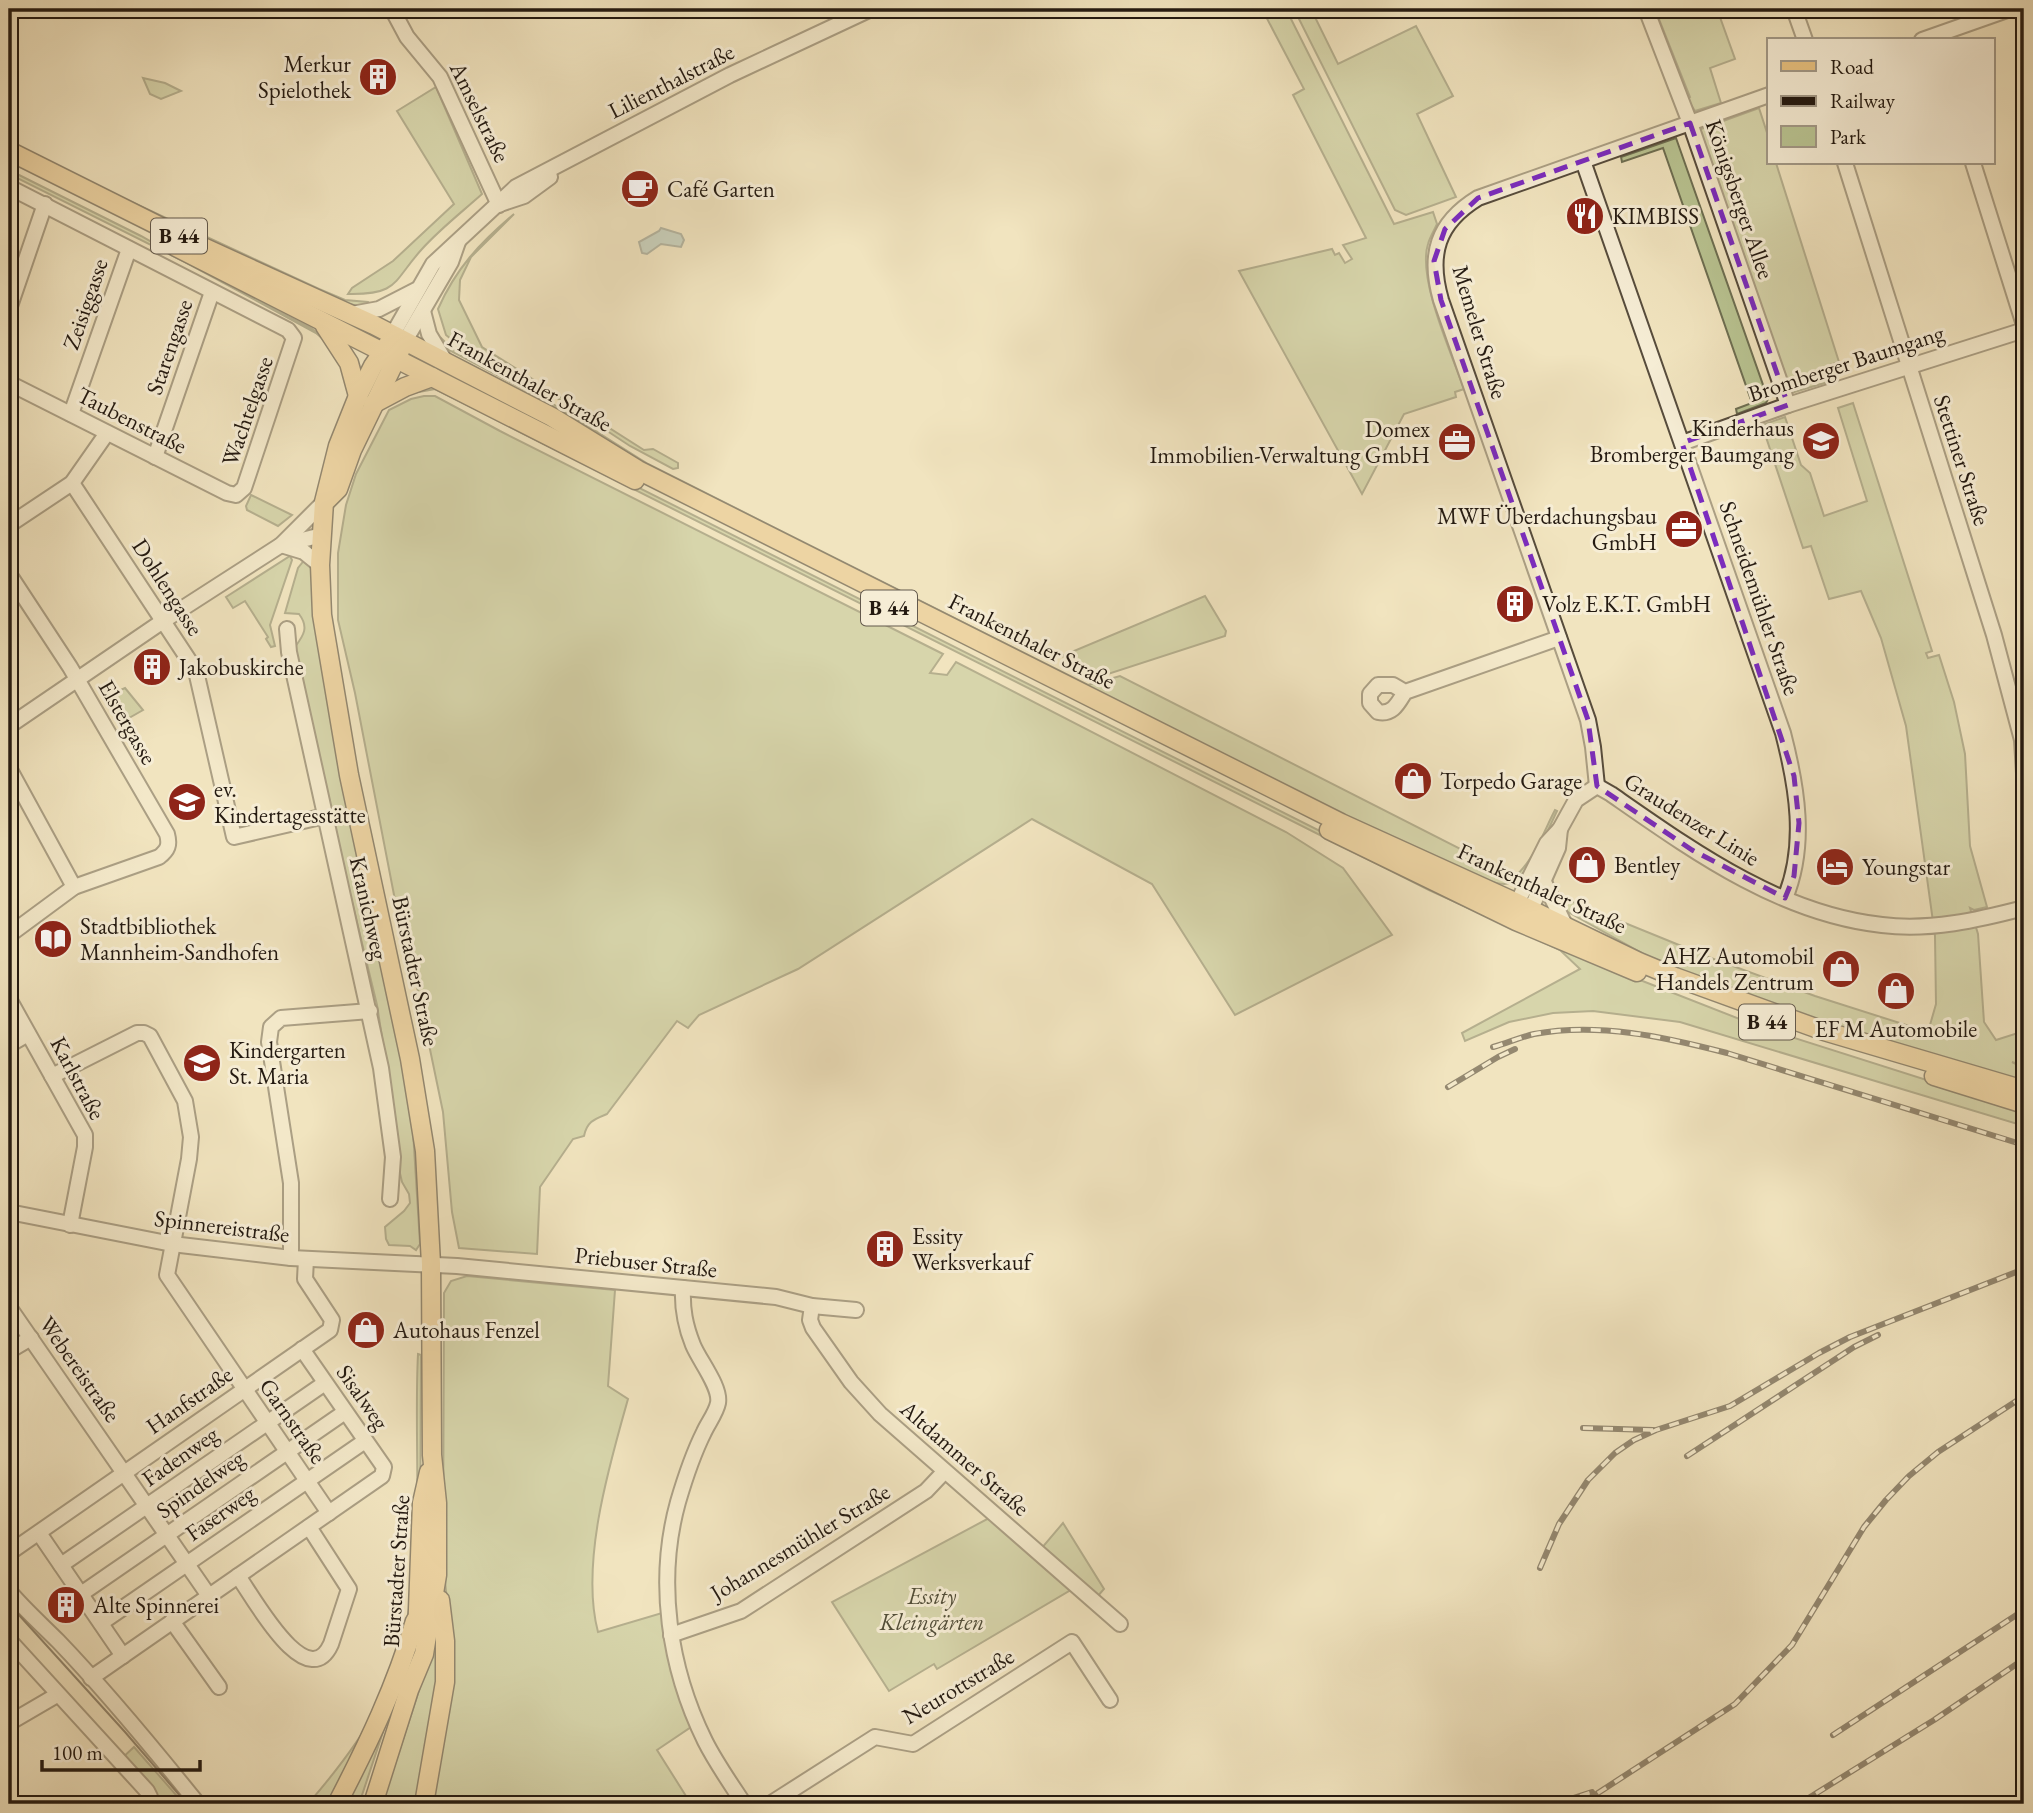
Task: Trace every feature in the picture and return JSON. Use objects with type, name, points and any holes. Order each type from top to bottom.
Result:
[{"type":"main road","name":"Frankenthaler Straße","points":[[9,151],[181,237],[352,314],[552,417],[663,482],[1671,987],[1798,1033],[2024,1104]]},
{"type":"main road","name":"Frankenthaler Straße","points":[[9,163],[1284,807],[1521,911],[1565,925],[1639,962],[1709,990],[1824,1031],[2024,1090]]},
{"type":"main road","points":[[323,323],[349,363],[366,400],[432,377]]},
{"type":"main road","name":"Bürstadter Straße","points":[[373,1804],[424,1654],[437,1575],[437,1503],[432,1455],[431,1264],[426,1163],[421,1126],[410,1059],[349,775],[322,615],[320,565],[324,502],[338,446],[399,338]]},
{"type":"main road","name":"Bürstadter Straße","points":[[410,1690],[420,1604],[422,1503],[432,1455]]},
{"type":"main road","points":[[424,1804],[445,1682],[445,1641],[437,1575]]},
{"type":"main road","points":[[337,1804],[384,1709],[402,1664],[420,1604]]},
{"type":"street","name":"Amselstraße","points":[[391,9],[407,37],[440,77],[499,205]]},
{"type":"street","name":"Lilienthalstraße","points":[[399,338],[417,289],[433,264],[516,187],[730,75],[871,9]]},
{"type":"street","name":"Königsberger Allee","points":[[1646,9],[1690,123],[1788,405]]},
{"type":"street","points":[[1794,9],[1804,38]]},
{"type":"street","points":[[1932,38],[2010,9]]},
{"type":"street","name":"Memeler Straße","points":[[1597,786],[1588,720],[1441,300],[1435,279],[1434,261],[1445,229],[1466,205],[1491,193],[1767,96]]},
{"type":"street","name":"Schneidemühler Straße","points":[[1583,161],[1783,733],[1794,776],[1799,823],[1794,876],[1785,898]]},
{"type":"street","name":"Stettiner Straße","points":[[1845,164],[1994,635],[2022,740],[2024,773]]},
{"type":"street","points":[[1973,164],[2024,327]]},
{"type":"street","points":[[9,187],[212,292]]},
{"type":"street","points":[[9,309],[44,204]]},
{"type":"street","name":"Lilienthalstraße","points":[[399,338],[423,311],[451,262],[458,242]]},
{"type":"street","name":"Zeisiggasse","points":[[71,414],[129,249]]},
{"type":"street","points":[[352,314],[379,309],[417,289]]},
{"type":"street","name":"Wachtelgasse","points":[[212,292],[288,330],[294,338],[244,488],[236,495]]},
{"type":"street","name":"Starengasse","points":[[155,457],[212,292]]},
{"type":"street","points":[[423,311],[429,334],[446,362]]},
{"type":"street","name":"Bromberger Baumgang","points":[[1682,443],[2024,327]]},
{"type":"street","name":"Taubenstraße","points":[[9,383],[227,493],[236,495]]},
{"type":"street","points":[[9,525],[72,483],[107,433]]},
{"type":"street","name":"Dohlengasse","points":[[72,483],[196,671],[233,837],[325,816]]},
{"type":"street","points":[[9,726],[281,545],[324,502]]},
{"type":"street","points":[[281,545],[322,535]]},
{"type":"street","points":[[281,545],[304,552],[320,565]]},
{"type":"street","name":"Elstergasse","points":[[9,574],[77,679],[167,834],[169,843],[167,850],[159,857],[74,887],[9,935]]},
{"type":"street","name":"Kranichweg","points":[[288,629],[289,652],[381,1068],[393,1157],[390,1199]]},
{"type":"street","points":[[1405,692],[1559,638]]},
{"type":"street","points":[[9,768],[74,887]]},
{"type":"street","name":"Graudenzer Linie","points":[[1521,911],[1547,843],[1560,829],[1576,800],[1597,786],[1692,850],[1751,883],[1821,913],[1883,926],[1921,926],[1965,922],[2024,908]]},
{"type":"street","name":"Graudenzer Linie","points":[[1521,911],[1544,882],[1558,848],[1560,829]]},
{"type":"street","points":[[1544,882],[1565,925]]},
{"type":"street","name":"Karlstraße","points":[[9,999],[85,1135],[70,1225]]},
{"type":"street","name":"Hanfstraße","points":[[9,1553],[330,1330],[332,1320],[305,1279],[298,1259],[291,1184],[269,1042],[271,1027],[281,1018],[370,1011]]},
{"type":"street","name":"Garnstraße","points":[[52,1076],[137,1033],[150,1036],[185,1101],[189,1118],[190,1159],[167,1270],[169,1280],[329,1513]]},
{"type":"street","points":[[9,1045],[28,1034]]},
{"type":"street","name":"Spinnereistraße","points":[[9,1212],[172,1244],[298,1259],[431,1264]]},
{"type":"street","name":"Priebuser Straße","points":[[431,1264],[776,1297],[812,1306],[856,1310]]},
{"type":"street","points":[[683,1288],[681,1311],[698,1356],[718,1392],[718,1404],[693,1455],[677,1505],[669,1552],[667,1594],[671,1635],[677,1667],[693,1716],[706,1744],[744,1804]]},
{"type":"street","name":"Altdammer Straße","points":[[812,1306],[810,1321],[813,1328],[851,1382],[880,1414],[1120,1624]]},
{"type":"street","name":"Webereistraße","points":[[9,1307],[209,1596]]},
{"type":"street","points":[[9,1351],[31,1338]]},
{"type":"street","name":"Sisalweg","points":[[302,1349],[385,1472],[329,1513]]},
{"type":"street","name":"Fadenweg","points":[[61,1565],[326,1383]]},
{"type":"street","name":"Spindelweg","points":[[81,1594],[345,1412]]},
{"type":"street","name":"Faserweg","points":[[101,1623],[365,1441]]},
{"type":"street","name":"Johannesmühler Straße","points":[[671,1635],[741,1611],[926,1491],[944,1472]]},
{"type":"street","points":[[91,1678],[329,1513]]},
{"type":"street","points":[[238,1576],[294,1653],[309,1660],[319,1657],[331,1644],[349,1588],[309,1527]]},
{"type":"street","points":[[38,1533],[123,1656]]},
{"type":"street","points":[[9,1591],[135,1726],[198,1804]]},
{"type":"street","points":[[172,1621],[219,1687]]},
{"type":"street","points":[[9,1640],[147,1791],[150,1804]]},
{"type":"street","name":"Neurottstraße","points":[[770,1804],[875,1737],[913,1744],[1072,1642],[1110,1700]]},
{"type":"street","points":[[9,1723],[57,1695]]},
{"type":"highlighted area","points":[[1690,123],[1788,405],[1682,443],[1794,776],[1799,823],[1794,876],[1785,898],[1692,850],[1597,786],[1588,720],[1441,300],[1434,261],[1445,229],[1478,198]]},
{"type":"green space","points":[[1262,9],[1286,9],[1394,224],[1433,212],[1437,224],[1428,244],[1427,276],[1437,316],[1464,389],[1455,392],[1456,397],[1404,414],[1362,494],[1239,271],[1332,249],[1335,255],[1339,253],[1345,263],[1352,259],[1343,245],[1366,238],[1293,95],[1304,89]]},
{"type":"green space","points":[[1294,9],[1311,9],[1338,64],[1416,26],[1453,96],[1417,114],[1456,197],[1406,215],[1395,210]]},
{"type":"green space","points":[[1655,9],[1717,9],[1735,59],[1710,68],[1721,103],[1695,111],[1687,99],[1690,97]]},
{"type":"green space","points":[[143,78],[165,83],[181,91],[161,99],[150,94]]},
{"type":"green space","points":[[436,87],[482,194],[429,242],[393,284],[377,292],[348,294],[352,288],[393,261],[454,204],[397,111]]},
{"type":"green space","points":[[1759,108],[1767,133],[1767,164],[1776,164],[1839,362],[1830,365],[1835,380],[1791,393],[1700,134],[1701,129]]},
{"type":"green space","points":[[1676,138],[1768,399],[1766,403],[1737,414],[1736,409],[1752,403],[1663,148],[1622,162],[1621,157]]},
{"type":"green space","points":[[9,141],[97,186],[319,289],[345,300],[368,302],[372,306],[344,303],[197,240],[9,145]]},
{"type":"green space","points":[[9,170],[141,236],[311,328],[324,340],[316,333],[185,262],[9,174]]},
{"type":"green space","points":[[514,214],[471,257],[460,280],[459,300],[482,347],[644,450],[653,449],[678,463],[678,468],[673,469],[630,446],[551,394],[457,344],[446,335],[438,309],[445,294],[470,257]]},
{"type":"green space","points":[[441,338],[451,348],[534,392],[648,464],[1088,685],[1120,676],[1498,868],[1512,879],[1532,856],[1555,810],[1557,811],[1536,855],[1521,876],[1504,884],[1483,879],[1344,817],[656,472],[533,394],[449,350]]},
{"type":"green space","points":[[422,386],[437,386],[1443,893],[1617,971],[1760,1027],[2024,1111],[2024,1126],[1680,1022],[1593,1011],[1553,1013],[1509,1022],[1465,1041],[1462,1033],[1580,969],[1560,950],[1429,890],[435,389],[408,394]]},
{"type":"green space","points":[[424,396],[435,396],[943,654],[930,673],[947,675],[956,662],[1286,832],[1343,868],[1392,935],[1235,1015],[1152,884],[1032,819],[798,969],[699,1015],[688,1028],[677,1021],[607,1114],[589,1124],[584,1136],[573,1139],[540,1187],[537,1254],[459,1248],[452,1212],[443,1112],[415,977],[395,900],[338,620],[338,553],[346,505],[356,474],[389,410]]},
{"type":"green space","points":[[1853,403],[1932,651],[1926,653],[1928,658],[1939,655],[1954,702],[1965,754],[1970,846],[1987,907],[1974,910],[1970,908],[1978,934],[1984,1022],[1996,1040],[2024,1031],[2024,1066],[2012,1062],[2024,1068],[2024,1082],[1826,1025],[1660,963],[1568,912],[1557,902],[1571,901],[1711,958],[1815,996],[1928,1032],[1936,1004],[1935,936],[1906,726],[1881,638],[1861,591],[1829,599],[1811,546],[1803,548],[1762,425],[1785,417],[1801,465],[1810,473],[1824,516],[1867,501],[1838,408]]},
{"type":"green space","points":[[251,495],[292,515],[278,526],[247,510]]},
{"type":"green space","points":[[290,556],[292,560],[270,625],[275,646],[271,647],[266,639],[268,637],[245,601],[233,608],[226,597]]},
{"type":"green space","points":[[306,558],[310,563],[407,1083],[413,1131],[420,1244],[416,1250],[410,1246],[389,1245],[386,1239],[385,1227],[410,1203],[409,1194],[399,1169],[377,1005],[328,803],[295,647],[305,627],[299,614],[285,613],[298,568]]},
{"type":"green space","points":[[1205,596],[1226,631],[1225,636],[1105,675],[1062,656]]},
{"type":"green space","points":[[125,688],[143,710],[122,722],[104,692],[111,689],[114,693]]},
{"type":"green space","points":[[467,1276],[615,1290],[608,1386],[628,1399],[599,1515],[592,1576],[593,1605],[598,1632],[662,1613],[672,1670],[691,1727],[657,1750],[691,1804],[432,1804],[452,1648],[443,1562],[444,1293],[451,1281]]},
{"type":"green space","points":[[418,1354],[421,1355],[420,1554],[415,1597],[401,1658],[391,1686],[331,1804],[308,1804],[345,1759],[376,1710],[394,1668],[406,1624],[416,1535]]},
{"type":"green space","name":"Essity Kleingärten","points":[[991,1517],[1074,1588],[937,1669],[934,1664],[889,1691],[832,1602]]},
{"type":"green space","name":"Essity Kleingärten","points":[[1063,1523],[1104,1589],[1097,1597],[1040,1550]]},
{"type":"green space","points":[[437,1610],[442,1652],[420,1804],[382,1804],[426,1669]]},
{"type":"green space","points":[[391,1708],[359,1804],[343,1804]]},
{"type":"green space","points":[[134,1747],[184,1804],[156,1804],[121,1759]]},
{"type":"water","points":[[661,228],[681,234],[684,240],[681,247],[661,244],[647,254],[642,253],[639,242]]},
{"type":"tram line","points":[[9,1604],[187,1804]]},
{"type":"railway","points":[[1493,1047],[1534,1034],[1558,1031],[1607,1031],[1656,1037],[1727,1053],[2024,1145]]},
{"type":"railway","points":[[1448,1087],[1515,1049]]},
{"type":"railway","points":[[1540,1568],[1559,1524],[1588,1480],[1615,1453],[1634,1440],[1730,1406],[1850,1337],[2024,1269]]},
{"type":"railway","points":[[1687,1456],[1854,1347],[1878,1335]]},
{"type":"railway","points":[[1581,1804],[1735,1704],[1792,1645],[1864,1527],[1886,1500],[1938,1452],[2024,1396]]},
{"type":"railway","points":[[1583,1428],[1653,1430]]},
{"type":"railway","points":[[1833,1735],[2024,1610]]},
{"type":"railway","points":[[1799,1804],[1934,1720],[2024,1659]]},
{"type":"railway","points":[[1541,1804],[1592,1792]]},
{"type":"place","name":"Merkur Spielothek","points":[[378,77]]},
{"type":"place","name":"Café Garten","points":[[640,189]]},
{"type":"place","name":"KIMBISS","points":[[1585,216]]},
{"type":"place","name":"Kinderhaus Bromberger Baumgang","points":[[1821,441]]},
{"type":"place","name":"Domex Immobilien-Verwaltung GmbH","points":[[1457,442]]},
{"type":"place","name":"MWF Überdachungsbau GmbH","points":[[1684,529]]},
{"type":"place","name":"Volz E.K.T. GmbH","points":[[1515,604]]},
{"type":"place","name":"Jakobuskirche","points":[[152,667]]},
{"type":"place","name":"Torpedo Garage","points":[[1413,781]]},
{"type":"place","name":"ev. Kindertagesstätte","points":[[187,802]]},
{"type":"place","name":"Bentley","points":[[1587,865]]},
{"type":"place","name":"Youngstar","points":[[1835,867]]},
{"type":"place","name":"Stadtbibliothek Mannheim-Sandhofen","points":[[53,939]]},
{"type":"place","name":"AHZ Automobil Handels Zentrum","points":[[1841,969]]},
{"type":"place","name":"EF M Automobile","points":[[1896,991]]},
{"type":"place","name":"Kindergarten St. Maria","points":[[202,1063]]},
{"type":"place","name":"Essity Werksverkauf","points":[[885,1249]]},
{"type":"place","name":"Autohaus Fenzel","points":[[366,1330]]},
{"type":"place","name":"Alte Spinnerei","points":[[66,1605]]}]
